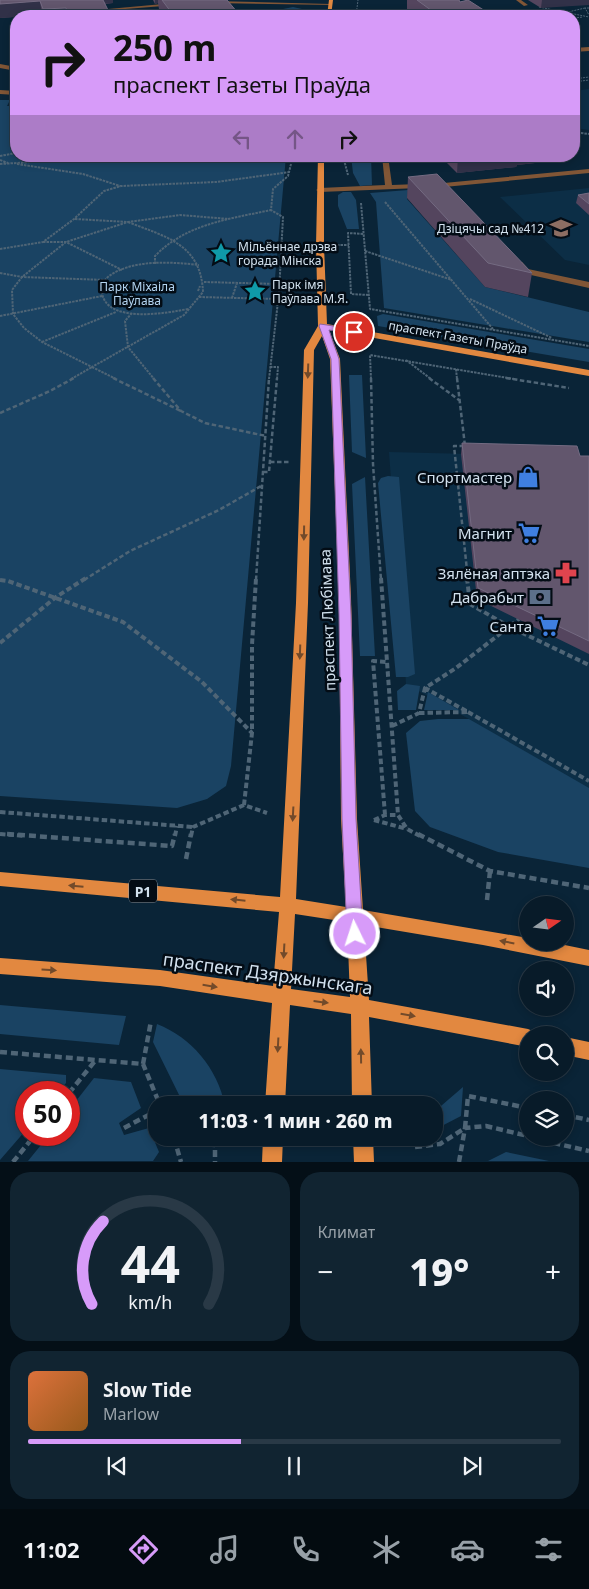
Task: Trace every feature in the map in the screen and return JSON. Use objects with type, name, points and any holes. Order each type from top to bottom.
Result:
[{"type":"main road","name":"праспект Любімава","points":[[321,162],[323,326],[335,359],[345,607],[349,819],[360,1007],[362,1096]]},
{"type":"main road","name":"праспект Любімава","points":[[276,1096],[295,771],[309,350],[323,326]]},
{"type":"main road","name":"праспект Газеты Праўда","points":[[323,326],[589,373]]},
{"type":"main road","name":"Р1","points":[[0,879],[286,905],[483,937],[589,958]]},
{"type":"main road","name":"праспект Дзяржынскага","points":[[0,966],[160,978],[360,1007],[519,1036]]},
{"type":"main road","points":[[574,1048],[589,1051]]},
{"type":"main road","points":[[272,1162],[273,1146]]},
{"type":"main road","points":[[363,1146],[364,1162]]},
{"type":"street","points":[[518,0],[526,5]]},
{"type":"street","points":[[204,2],[331,3]]},
{"type":"street","points":[[111,10],[110,8],[176,4]]},
{"type":"street","points":[[387,162],[389,188]]},
{"type":"street","points":[[320,190],[444,185],[589,171]]},
{"type":"street","points":[[444,185],[451,192]]},
{"type":"street","points":[[511,256],[525,271],[589,285]]},
{"type":"path","points":[[526,5],[553,10]]},
{"type":"path","points":[[585,8],[589,16]]},
{"type":"path","points":[[574,10],[589,8]]},
{"type":"path","points":[[0,160],[11,164],[76,172],[107,180],[121,186]]},
{"type":"path","points":[[0,164],[40,162]]},
{"type":"path","points":[[271,210],[273,189],[283,182],[291,172],[292,162]]},
{"type":"path","points":[[344,162],[360,202],[370,309],[589,346]]},
{"type":"path","points":[[43,242],[104,191],[121,186],[216,182],[291,172]]},
{"type":"path","points":[[373,189],[494,329]]},
{"type":"path","points":[[155,264],[155,256],[171,240],[190,232],[271,210],[283,217],[279,284],[270,367],[252,645],[252,734],[244,805]]},
{"type":"path","points":[[0,249],[43,242],[66,242],[128,222],[180,215],[229,220]]},
{"type":"path","points":[[0,414],[50,391],[184,315],[203,292],[203,272],[199,265],[192,254],[171,240],[128,222],[74,218]]},
{"type":"path","points":[[363,234],[348,233],[352,294],[368,295]]},
{"type":"path","points":[[66,242],[122,270]]},
{"type":"path","points":[[66,242],[22,277],[12,290],[13,314],[24,328],[42,342],[65,355],[205,423],[266,436]]},
{"type":"path","points":[[365,252],[452,280]]},
{"type":"path","points":[[116,312],[105,303],[102,296],[102,285],[106,280],[122,270],[177,262],[199,265]]},
{"type":"path","points":[[0,273],[22,277],[106,280]]},
{"type":"path","points":[[204,282],[279,284]]},
{"type":"path","points":[[232,298],[237,283]]},
{"type":"path","points":[[198,292],[200,286]]},
{"type":"path","points":[[0,316],[102,296]]},
{"type":"path","points":[[199,297],[277,299]]},
{"type":"path","points":[[467,297],[558,340]]},
{"type":"path","points":[[42,342],[116,312],[156,314],[189,309]]},
{"type":"path","points":[[132,313],[125,321],[128,347],[181,411]]},
{"type":"path","points":[[407,829],[398,815],[386,662],[373,464],[370,356],[406,360],[570,388]]},
{"type":"path","points":[[406,360],[460,400]]},
{"type":"path","points":[[263,472],[269,472],[278,367],[270,367]]},
{"type":"path","points":[[456,369],[465,446]]},
{"type":"path","points":[[473,446],[454,446],[470,604],[510,627],[589,665]]},
{"type":"path","points":[[0,643],[56,597],[130,551],[219,510],[262,486]]},
{"type":"path","points":[[0,580],[56,597],[123,622],[202,682],[252,734]]},
{"type":"path","points":[[419,713],[425,688],[456,668],[519,619]]},
{"type":"path","points":[[385,815],[373,661],[386,662]]},
{"type":"path","points":[[425,688],[589,781]]},
{"type":"path","points":[[392,726],[419,713],[468,712]]},
{"type":"path","points":[[0,812],[193,827],[244,805],[267,813]]},
{"type":"path","points":[[398,815],[385,815],[374,820],[407,829],[490,871],[589,888]]},
{"type":"path","points":[[0,834],[172,846],[177,826]]},
{"type":"path","points":[[186,859],[193,827]]},
{"type":"path","points":[[487,900],[490,871]]},
{"type":"path","points":[[151,1021],[143,1064],[156,1096]]},
{"type":"path","points":[[0,1052],[143,1064]]},
{"type":"path","points":[[78,1081],[95,1060]]},
{"type":"path","points":[[459,1162],[468,1096],[519,1106]]},
{"type":"path","points":[[124,1128],[148,1115]]},
{"type":"path","points":[[574,1117],[589,1120]]},
{"type":"path","points":[[415,1147],[440,1144],[465,1128],[486,1126],[519,1134]]},
{"type":"path","points":[[13,1162],[25,1146]]},
{"type":"path","points":[[177,1146],[181,1162]]},
{"type":"path","points":[[215,1146],[215,1162]]},
{"type":"path","points":[[567,1146],[589,1151]]},
{"type":"shaded area","points":[[589,89],[589,130],[580,129],[580,90]]},
{"type":"shaded area","name":"Дзіцячы сад №412","points":[[589,188],[589,265],[565,260],[500,197]]},
{"type":"shaded area","points":[[389,452],[589,457],[589,792],[469,719],[406,684]]},
{"type":"green space","points":[[293,7],[306,10],[278,10]]},
{"type":"green space","name":"Парк Міхаіла Паўлава","points":[[0,100],[10,100],[7,106],[10,106],[10,162],[285,162],[231,766],[226,786],[207,799],[177,808],[0,796]]},
{"type":"green space","points":[[352,162],[371,162],[372,185],[360,186],[353,173]]},
{"type":"green space","points":[[408,190],[407,199],[485,287],[589,312],[589,342],[384,308],[376,202],[370,193]]},
{"type":"green space","points":[[343,192],[351,192],[356,200],[359,229],[347,229],[338,206],[338,195]]},
{"type":"green space","points":[[383,314],[589,349],[589,362],[378,326],[377,316]]},
{"type":"green space","points":[[349,375],[362,375],[366,458],[352,452]]},
{"type":"green space","points":[[388,476],[399,477],[415,674],[408,677],[396,677],[378,483],[381,478]]},
{"type":"green space","points":[[365,477],[375,656],[360,656],[352,484]]},
{"type":"green space","points":[[406,684],[420,686],[416,710],[398,710],[397,691]]},
{"type":"green space","points":[[428,692],[459,710],[424,710]]},
{"type":"green space","points":[[469,719],[589,788],[589,868],[498,852],[430,827],[415,811],[406,733],[420,721]]},
{"type":"green space","points":[[0,1005],[126,1016],[119,1045],[0,1034]]},
{"type":"green space","points":[[157,1024],[181,1037],[192,1046],[209,1067],[222,1096],[180,1096],[153,1042]]},
{"type":"green space","points":[[0,1069],[66,1075],[66,1081],[15,1081],[15,1143],[0,1160]]},
{"type":"green space","points":[[94,1078],[131,1082],[141,1108],[119,1123],[124,1135],[148,1128],[148,1146],[156,1146],[159,1152],[153,1161],[28,1161],[40,1146],[80,1146],[80,1096]]},
{"type":"green space","points":[[463,1087],[461,1116],[443,1125],[443,1104]]},
{"type":"green space","points":[[506,1152],[549,1161],[488,1161]]},
{"type":"building","points":[[0,0],[103,0],[108,10],[43,9],[40,1],[0,4]]},
{"type":"building","points":[[162,0],[227,0],[235,10],[170,10]]},
{"type":"building","points":[[417,0],[459,0],[460,2],[468,0],[484,10],[431,10]]},
{"type":"building","points":[[437,174],[532,273],[488,263],[408,177]]},
{"type":"building","points":[[589,193],[589,204],[578,195]]},
{"type":"building","name":"Магнит","points":[[462,443],[577,446],[580,456],[589,456],[589,641],[478,588]]},
{"type":"place","name":"Дзіцячы сад №412","points":[[561,228]]},
{"type":"place","name":"Мільённае дрэва горада Мінска","points":[[221,253]]},
{"type":"place","name":"Парк імя Паўлава М.Я.","points":[[255,291]]},
{"type":"place","name":"Спортмастер","points":[[528,477]]},
{"type":"place","name":"Магнит","points":[[529,533]]},
{"type":"place","name":"Зялёная аптэка","points":[[566,573]]},
{"type":"place","name":"Дабрабыт","points":[[540,597]]},
{"type":"place","name":"Санта","points":[[548,626]]},
{"type":"route","points":[[354,332],[323,326],[335,359],[345,615],[349,819],[355,934]]}]
